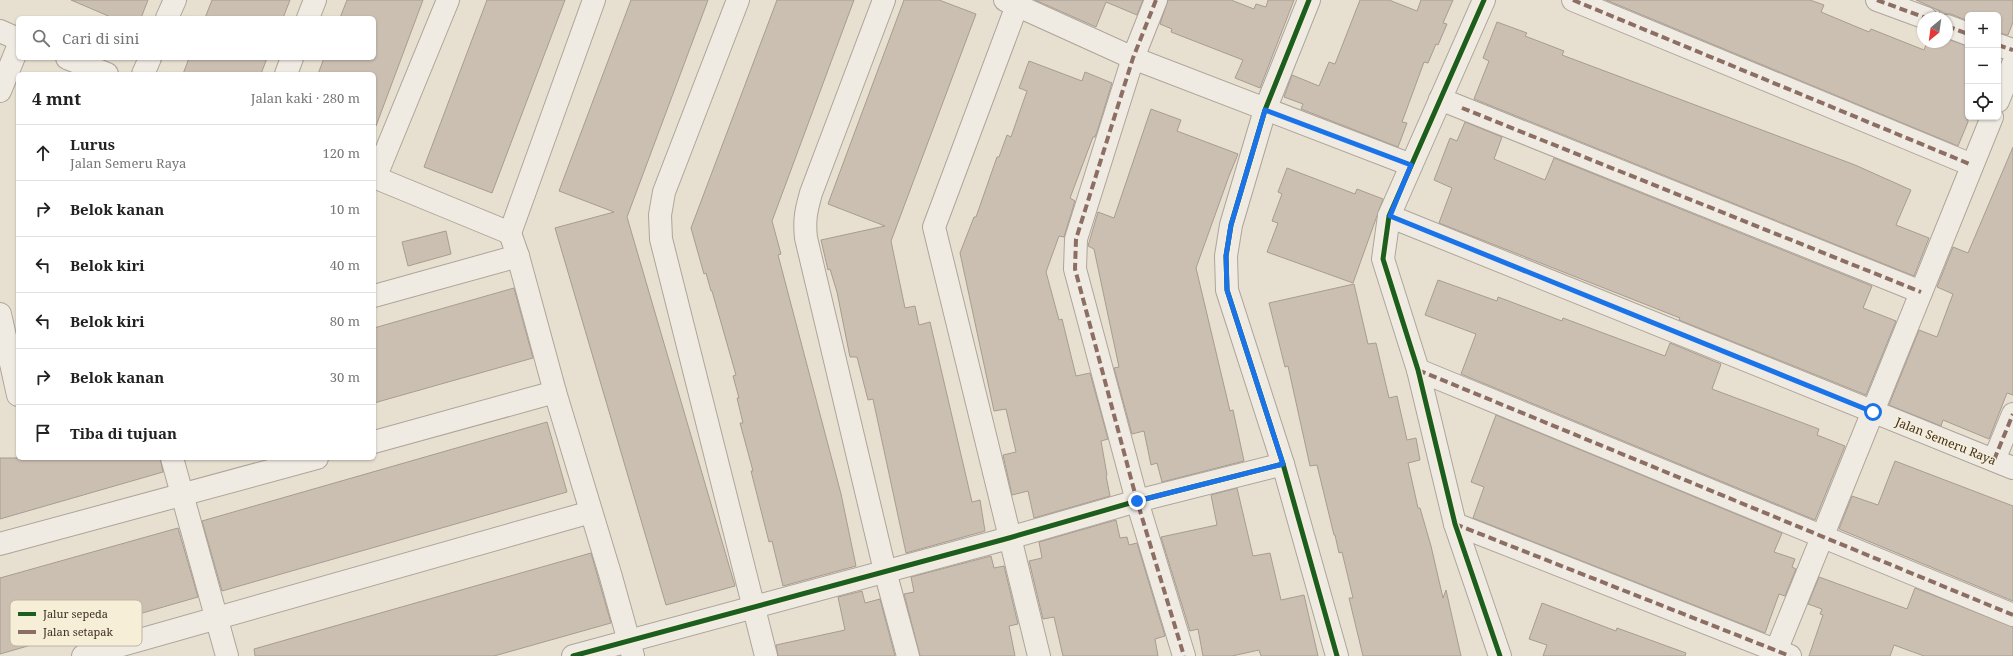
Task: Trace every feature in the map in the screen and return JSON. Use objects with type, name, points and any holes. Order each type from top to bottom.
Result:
[{"type":"street","points":[[168,16],[174,0]]},
{"type":"street","points":[[309,16],[315,0]]},
{"type":"street","points":[[376,172],[448,0]]},
{"type":"street","points":[[594,0],[510,233],[518,256],[555,392],[612,577],[630,649]]},
{"type":"street","points":[[738,0],[664,192],[660,215],[661,239],[766,656]]},
{"type":"street","points":[[884,0],[811,193],[804,215],[804,222],[806,238],[885,571],[908,656]]},
{"type":"street","points":[[1156,0],[1133,58],[1076,239],[1075,269],[1137,501],[1184,656]]},
{"type":"street","points":[[1309,0],[1265,110],[1231,225],[1226,256],[1227,290],[1283,464],[1337,656]]},
{"type":"street","points":[[1484,0],[1390,216],[1383,259],[1418,370],[1455,524],[1500,656]]},
{"type":"street","points":[[1573,0],[1972,165]]},
{"type":"street","points":[[1877,0],[1917,15]]},
{"type":"street","points":[[1039,656],[934,227],[1014,2],[1133,58],[1411,165]]},
{"type":"street","points":[[1953,28],[1965,33]]},
{"type":"street","points":[[0,32],[16,38]]},
{"type":"street","points":[[2001,46],[2013,50]]},
{"type":"street","points":[[0,91],[16,52]]},
{"type":"street","points":[[72,60],[102,72]]},
{"type":"street","points":[[144,72],[149,60]]},
{"type":"street","points":[[287,72],[291,60]]},
{"type":"street","points":[[2001,94],[2013,64]]},
{"type":"street","points":[[1440,99],[1921,292]]},
{"type":"street","points":[[1455,524],[1780,654],[1822,538],[1991,120]]},
{"type":"street","points":[[376,178],[510,233]]},
{"type":"street","name":"Jalan Semeru Raya","points":[[1390,216],[2004,464]]},
{"type":"street","points":[[376,295],[518,256]]},
{"type":"street","points":[[0,314],[16,386]]},
{"type":"street","points":[[1418,370],[1822,538],[2013,615]]},
{"type":"street","points":[[376,441],[555,392]]},
{"type":"street","points":[[0,400],[16,396]]},
{"type":"street","points":[[2004,464],[2013,414]]},
{"type":"street","points":[[173,460],[227,656]]},
{"type":"street","points":[[0,544],[182,496],[310,460]]},
{"type":"street","points":[[573,656],[630,649],[753,606],[1009,538],[1137,501],[1283,464]]},
{"type":"street","points":[[142,639],[591,512]]},
{"type":"street","points":[[83,656],[118,646]]},
{"type":"building","points":[[71,0],[148,0],[142,16],[108,16]]},
{"type":"building","points":[[212,0],[290,0],[284,16],[206,16]]},
{"type":"building","points":[[347,0],[423,0],[376,126],[376,72],[319,72],[323,60],[376,60],[376,16],[341,16]]},
{"type":"building","points":[[487,0],[565,0],[492,193],[424,167]]},
{"type":"building","points":[[631,0],[708,0],[627,217],[735,586],[666,605],[555,228],[614,212],[559,191]]},
{"type":"building","points":[[777,0],[854,0],[772,221],[781,254],[778,255],[841,494],[856,566],[783,586],[772,541],[769,542],[751,471],[753,471],[740,423],[743,423],[737,398],[739,398],[733,376],[736,375],[712,291],[706,273],[704,274],[691,228]]},
{"type":"building","points":[[904,0],[939,0],[976,14],[891,241],[905,308],[915,306],[919,325],[930,322],[972,502],[980,500],[985,531],[906,553],[873,399],[868,400],[857,357],[850,357],[837,292],[830,269],[828,270],[821,240],[885,226],[828,204]]},
{"type":"building","points":[[1035,0],[1143,0],[1137,15],[1106,2],[1096,27]]},
{"type":"building","points":[[1168,0],[1231,0],[1254,9],[1256,4],[1266,7],[1268,0],[1294,0],[1260,88],[1235,78],[1243,60],[1171,32],[1172,29],[1160,24]]},
{"type":"building","points":[[1360,0],[1389,0],[1417,11],[1421,0],[1453,0],[1443,23],[1447,24],[1438,45],[1436,44],[1428,63],[1424,62],[1402,122],[1407,123],[1398,147],[1301,109],[1303,104],[1284,97],[1292,75],[1319,86],[1329,62],[1335,64]]},
{"type":"building","points":[[1606,0],[1810,0],[1824,5],[1821,12],[1869,32],[1871,29],[1917,48],[1924,50],[1925,48],[1953,48],[1953,41],[1965,45],[1965,120],[1968,120],[1968,122],[1958,146]]},
{"type":"building","points":[[1916,0],[2013,0],[2013,22],[2008,35],[2001,34],[2001,12],[1965,12],[1965,20],[1953,15],[1953,12],[1940,11]]},
{"type":"building","points":[[1497,22],[1527,33],[1525,36],[1564,51],[1562,55],[1855,165],[1911,190],[1896,225],[1929,238],[1914,276],[1474,99],[1489,61],[1483,58]]},
{"type":"building","points":[[188,60],[266,60],[262,72],[184,72]]},
{"type":"building","points":[[1029,61],[1082,81],[1085,72],[1112,83],[1097,132],[1095,137],[1093,137],[1070,198],[1075,201],[1064,237],[1059,236],[1046,272],[1059,320],[1062,319],[1076,376],[1090,373],[1108,439],[1101,441],[1110,496],[1034,518],[1028,491],[1012,495],[1003,455],[1016,452],[1006,409],[994,411],[960,253],[974,217],[976,217],[997,157],[999,157],[1007,135],[1011,137],[1027,91],[1019,88]]},
{"type":"building","points":[[1151,109],[1181,120],[1177,131],[1238,154],[1196,268],[1230,411],[1233,410],[1244,461],[1162,482],[1157,463],[1151,465],[1144,431],[1132,434],[1114,368],[1119,367],[1094,249],[1088,246],[1098,212],[1114,218]]},
{"type":"building","points":[[1465,122],[1502,137],[1494,159],[1545,180],[1554,158],[1872,286],[1863,308],[1896,321],[1866,395],[1679,320],[1680,318],[1439,223],[1452,188],[1434,180],[1450,138],[1457,141]]},
{"type":"building","points":[[2013,147],[2013,395],[2007,393],[1989,439],[1943,420],[1941,426],[1889,405],[1919,330],[1937,337],[1953,294],[1937,287],[1953,247],[1968,253]]},
{"type":"building","points":[[1287,168],[1355,194],[1357,189],[1383,199],[1353,283],[1267,252],[1278,223],[1272,221],[1282,194],[1278,192]]},
{"type":"building","points":[[446,231],[451,254],[408,266],[402,242]]},
{"type":"building","points":[[1438,280],[1497,301],[1498,297],[1562,321],[1563,318],[1665,356],[1670,343],[1721,364],[1712,389],[1819,429],[1817,435],[1845,446],[1815,520],[1461,374],[1476,334],[1425,315]]},
{"type":"building","points":[[1354,284],[1368,344],[1376,343],[1389,398],[1397,396],[1407,440],[1416,438],[1420,460],[1408,463],[1418,508],[1420,508],[1431,546],[1443,598],[1446,590],[1461,656],[1363,656],[1349,598],[1353,598],[1342,552],[1339,553],[1317,465],[1310,466],[1288,366],[1285,367],[1269,303]]},
{"type":"building","points":[[514,288],[533,358],[376,402],[376,327]]},
{"type":"building","points":[[1496,415],[1782,533],[1774,552],[1795,559],[1792,567],[1796,569],[1785,596],[1779,594],[1765,633],[1473,518],[1484,487],[1471,482]]},
{"type":"building","points":[[547,422],[567,492],[222,591],[202,521]]},
{"type":"building","points":[[0,458],[16,458],[16,460],[160,460],[163,472],[0,519]]},
{"type":"building","points":[[1895,461],[2013,506],[2013,601],[1839,529],[1852,496],[1878,505]]},
{"type":"building","points":[[1237,488],[1253,556],[1270,553],[1281,600],[1304,595],[1318,656],[1261,656],[1259,650],[1232,656],[1203,656],[1198,629],[1190,631],[1161,537],[1217,525],[1211,495]]},
{"type":"building","points":[[1116,520],[1120,538],[1127,537],[1129,545],[1137,543],[1165,636],[1155,639],[1158,656],[1063,656],[1054,617],[1043,619],[1029,561],[1042,558],[1039,542]]},
{"type":"building","points":[[178,528],[198,597],[142,613],[142,600],[10,600],[10,646],[28,646],[0,654],[0,578]]},
{"type":"building","points":[[591,553],[611,623],[494,656],[255,656],[254,649]]},
{"type":"building","points":[[991,556],[994,568],[1004,566],[1018,624],[1009,626],[1015,656],[920,656],[904,594],[914,592],[911,577]]},
{"type":"building","points":[[1819,577],[1907,609],[1915,588],[2013,627],[2013,656],[1924,656],[1894,645],[1890,656],[1809,656],[1823,615],[1820,614],[1822,609],[1808,604]]},
{"type":"building","points":[[862,591],[865,603],[880,599],[895,656],[778,656],[776,645],[845,630],[838,597]]},
{"type":"building","points":[[1542,603],[1616,631],[1617,628],[1686,653],[1685,656],[1543,656],[1547,645],[1529,639]]},
{"type":"marked path","points":[[1156,0],[1133,58],[1076,239],[1075,269],[1137,501],[1184,656]]},
{"type":"marked path","points":[[1573,0],[1972,165]]},
{"type":"marked path","points":[[1877,0],[1917,15]]},
{"type":"marked path","points":[[1953,28],[1965,33]]},
{"type":"marked path","points":[[2001,46],[2013,50]]},
{"type":"marked path","points":[[1462,108],[1921,292]]},
{"type":"marked path","points":[[1418,370],[2013,615]]},
{"type":"marked path","points":[[1994,460],[2013,414]]},
{"type":"marked path","points":[[1455,524],[1790,656]]},
{"type":"cycle path","points":[[1309,0],[1265,110],[1231,225],[1226,256],[1227,290],[1283,464],[1337,656]]},
{"type":"cycle path","points":[[1484,0],[1389,216],[1383,259],[1418,370],[1455,524],[1500,656]]},
{"type":"cycle path","points":[[573,656],[1009,538],[1137,501],[1283,464]]},
{"type":"route","points":[[1137,501],[1283,464],[1227,290],[1226,256],[1231,225],[1265,110],[1411,165],[1390,216],[1873,412]]}]
